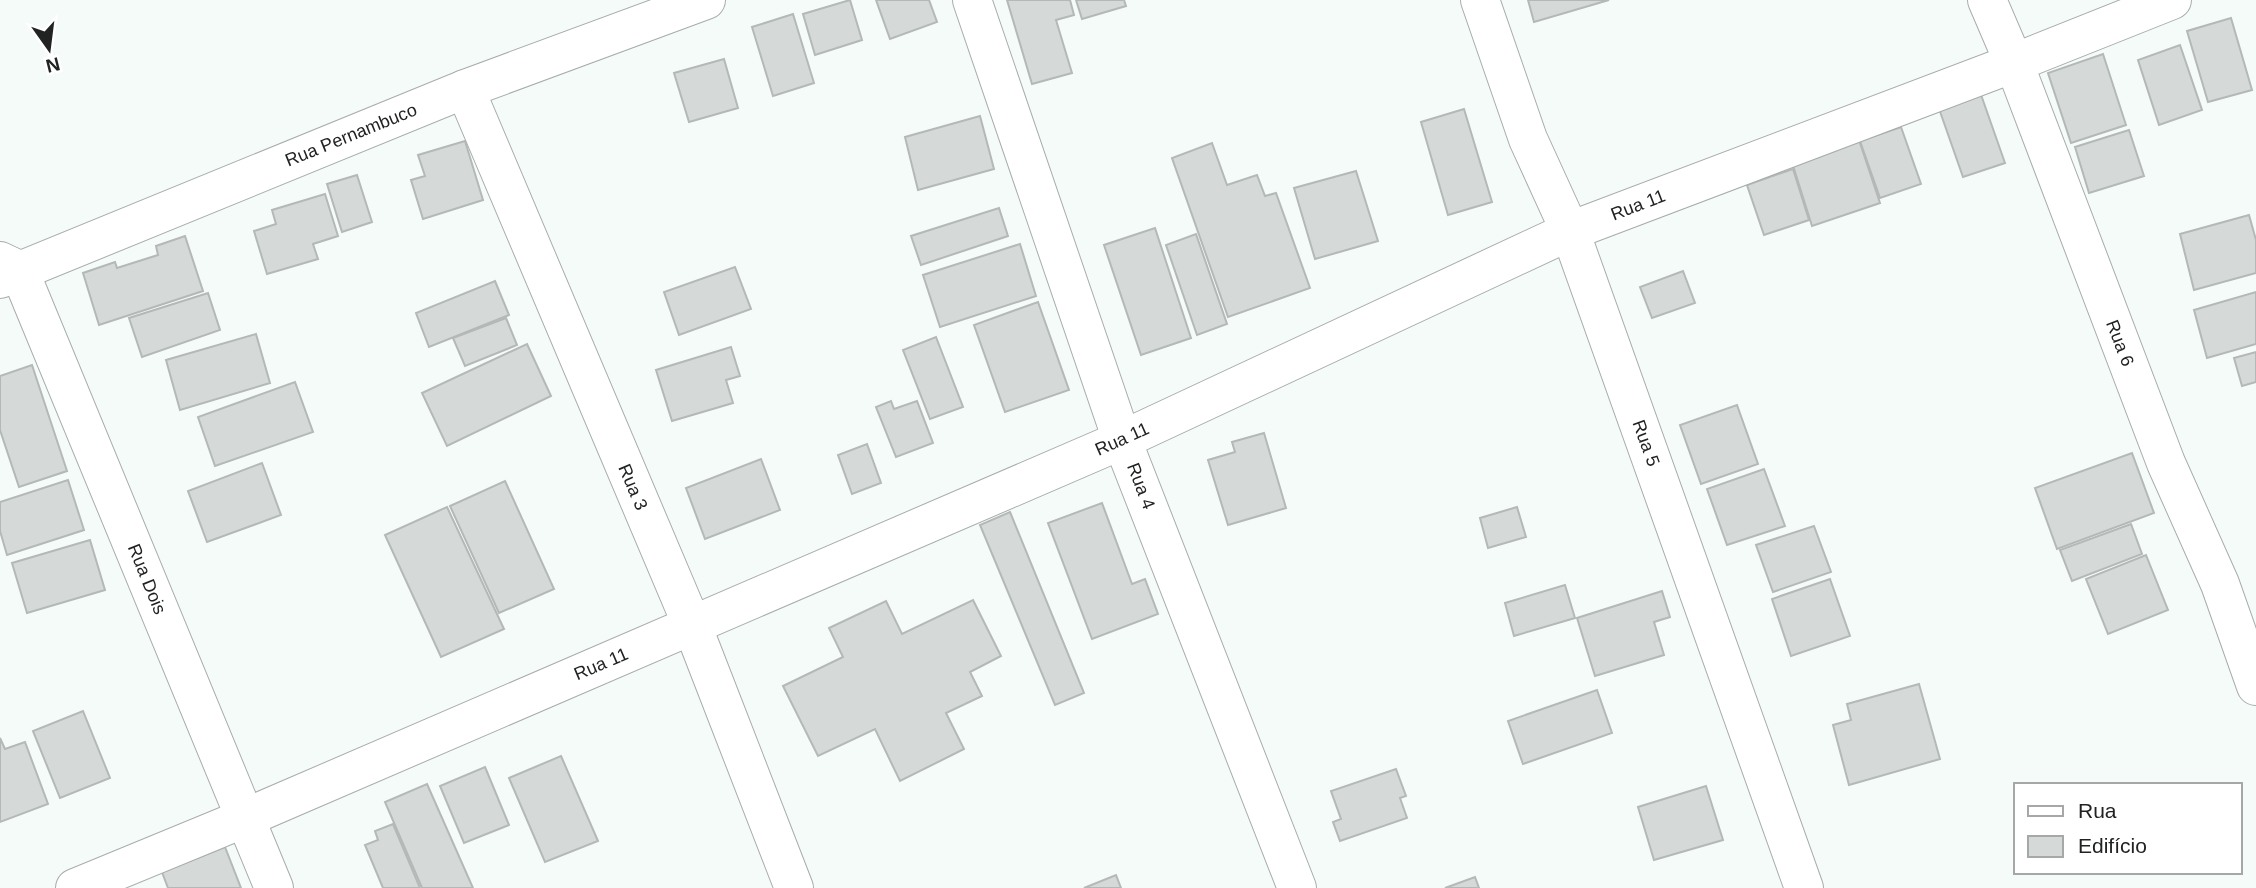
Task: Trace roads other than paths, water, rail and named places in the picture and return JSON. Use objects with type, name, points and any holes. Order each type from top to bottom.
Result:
[{"type":"street","name":"Rua Pernambuco","points":[[6,270],[465,89],[706,0]]},
{"type":"street","name":"Rua 4","points":[[972,0],[1122,440],[1297,888]]},
{"type":"street","name":"Rua 5","points":[[1480,0],[1528,139],[1570,231],[1804,888]]},
{"type":"street","name":"Rua 6","points":[[1987,0],[2014,63],[2166,463],[2220,584],[2256,686]]},
{"type":"street","name":"Rua 11","points":[[75,888],[245,818],[1122,440],[1570,231],[2014,63],[2172,0]]},
{"type":"street","name":"Rua 3","points":[[465,89],[692,625],[794,888]]},
{"type":"street","name":"Rua Dois","points":[[6,270],[274,888]]}]
